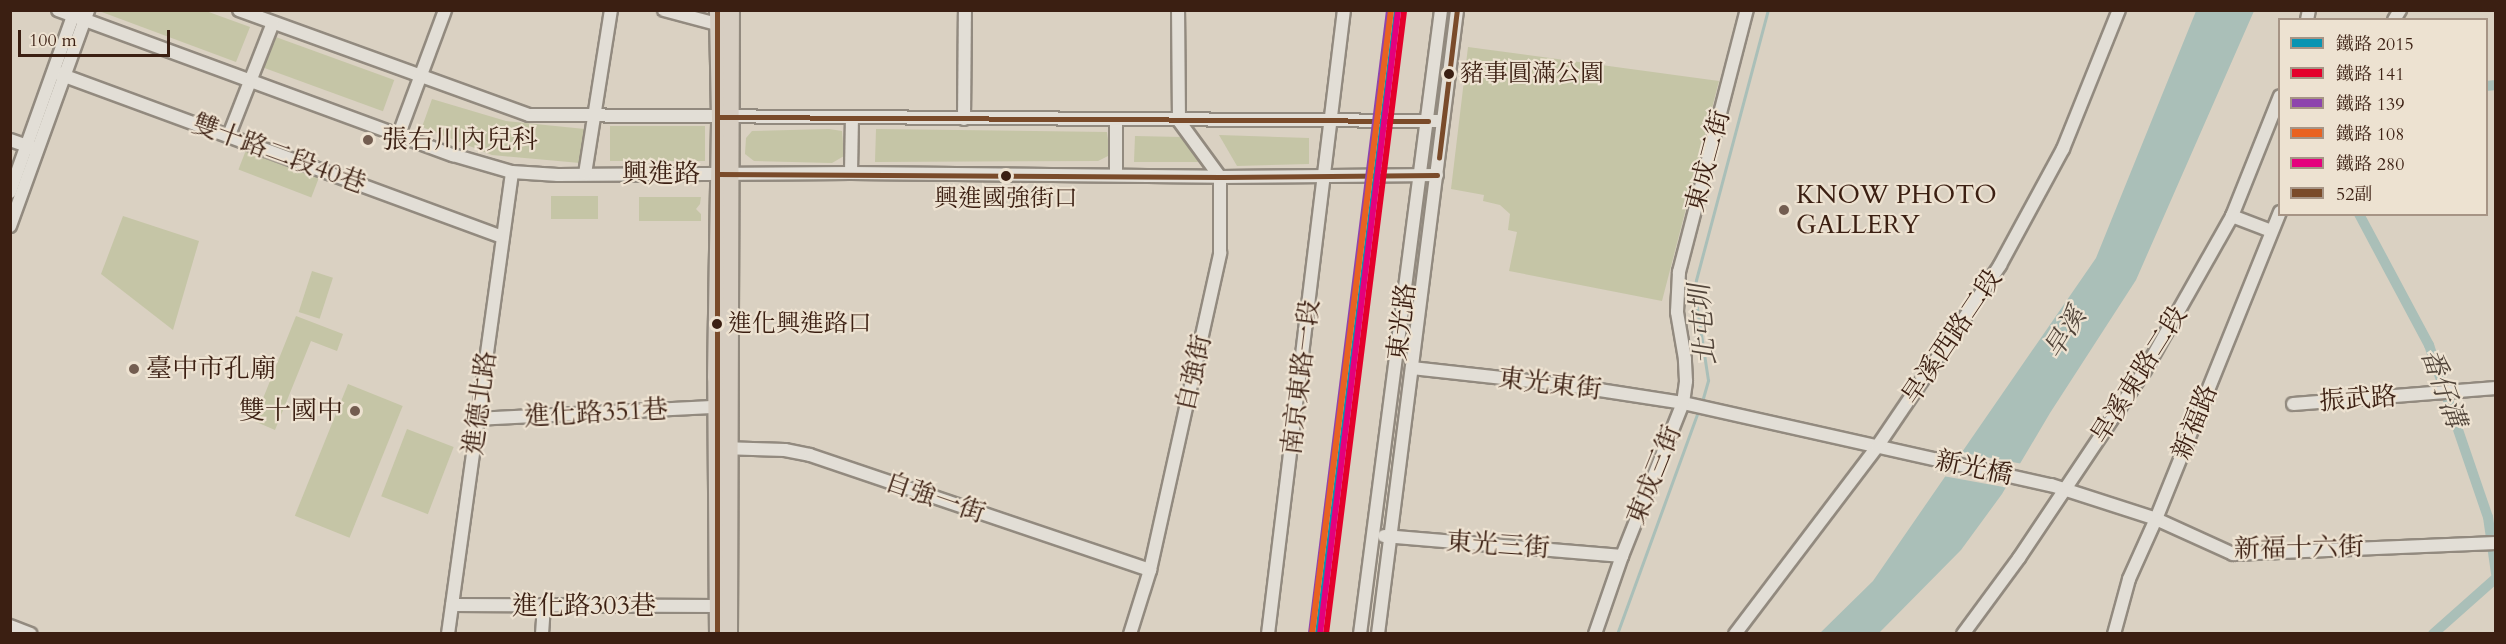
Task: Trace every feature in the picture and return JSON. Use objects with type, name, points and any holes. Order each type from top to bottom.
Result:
[{"type":"main road","points":[[717,633],[722,448],[725,117],[730,10]]},
{"type":"main road","points":[[717,17],[725,117]]},
{"type":"main road","points":[[724,174],[716,407],[722,448],[729,633]]},
{"type":"street","name":"興進路","points":[[58,10],[80,14],[453,155],[512,172],[1220,177],[1437,175]]},
{"type":"street","points":[[239,10],[529,115],[1443,121]]},
{"type":"street","points":[[399,134],[445,10]]},
{"type":"street","points":[[585,174],[611,10]]},
{"type":"street","points":[[664,10],[717,17]]},
{"type":"street","points":[[964,119],[965,10]]},
{"type":"street","points":[[1178,10],[1179,121],[1220,177]]},
{"type":"street","name":"南京東路一段","points":[[1268,633],[1344,10]]},
{"type":"street","name":"東光路","points":[[1360,633],[1441,10]]},
{"type":"street","name":"東光路","points":[[1378,633],[1457,10]]},
{"type":"street","name":"東成二街","points":[[1677,312],[1678,272],[1748,10]]},
{"type":"street","name":"旱溪西路二段","points":[[1735,633],[1877,447],[2000,265],[2063,149],[2119,10]]},
{"type":"street","points":[[10,192],[31,148],[80,14]]},
{"type":"street","points":[[229,135],[273,24]]},
{"type":"street","name":"雙十路二段40巷","points":[[59,74],[503,237]]},
{"type":"street","name":"旱溪東路二段","points":[[1963,633],[2019,558],[2145,370],[2232,216],[2278,101]]},
{"type":"street","points":[[851,173],[852,118]]},
{"type":"street","points":[[1116,120],[1116,175]]},
{"type":"street","points":[[10,141],[31,148]]},
{"type":"street","points":[[10,226],[31,148]]},
{"type":"street","name":"進德北路","points":[[448,633],[512,172]]},
{"type":"street","name":"自強街","points":[[1130,633],[1150,570],[1220,253],[1220,177]]},
{"type":"street","points":[[2232,216],[2271,231]]},
{"type":"street","name":"新福路","points":[[2114,633],[2129,579],[2156,519],[2278,216]]},
{"type":"street","name":"東成三街","points":[[1595,633],[1622,556],[1685,403],[1686,359],[1677,312]]},
{"type":"street","name":"東光東街","points":[[1412,369],[1567,385],[1710,409]]},
{"type":"street","name":"振武路","points":[[2293,404],[2496,388]]},
{"type":"street","name":"進化路351巷","points":[[476,419],[716,407]]},
{"type":"street","name":"新光橋","points":[[1710,409],[2064,489]]},
{"type":"street","name":"自強一街","points":[[722,448],[785,450],[810,455],[1150,570]]},
{"type":"street","name":"新福十六街","points":[[2064,489],[2156,519],[2233,554],[2496,543]]},
{"type":"street","name":"東光三街","points":[[1374,534],[1622,556]]},
{"type":"street","name":"進化路303巷","points":[[452,605],[717,606]]},
{"type":"street","points":[[542,633],[544,606]]},
{"type":"street","points":[[10,626],[31,633]]},
{"type":"green space","points":[[99,11],[206,11],[250,27],[236,62]]},
{"type":"green space","points":[[273,36],[394,80],[383,111],[262,67]]},
{"type":"green space","name":"豬事圓滿公園","points":[[1468,47],[1719,81],[1662,301],[1509,271],[1517,232],[1508,230],[1510,214],[1500,205],[1483,201],[1484,195],[1451,189]]},
{"type":"green space","points":[[432,99],[506,121],[585,129],[580,163],[492,155],[422,127]]},
{"type":"green space","points":[[610,126],[705,126],[705,161],[610,161]]},
{"type":"green space","points":[[829,129],[842,131],[844,156],[832,163],[754,161],[745,154],[746,138],[752,131]]},
{"type":"green space","points":[[876,129],[1107,132],[1110,155],[1098,161],[875,162]]},
{"type":"green space","points":[[1219,135],[1309,138],[1309,164],[1237,166]]},
{"type":"green space","points":[[1135,136],[1182,137],[1199,162],[1134,162]]},
{"type":"green space","points":[[246,150],[319,178],[311,198],[238,170]]},
{"type":"green space","points":[[551,196],[598,196],[598,219],[551,219]]},
{"type":"green space","points":[[639,197],[701,197],[696,209],[701,214],[701,221],[639,221]]},
{"type":"green space","points":[[123,216],[199,241],[173,330],[101,274]]},
{"type":"green space","points":[[312,271],[333,278],[320,319],[299,312]]},
{"type":"green space","points":[[296,316],[343,334],[337,351],[311,341],[275,430],[254,421]]},
{"type":"green space","points":[[348,384],[403,406],[350,538],[295,516]]},
{"type":"green space","points":[[407,429],[454,447],[428,514],[381,496]]},
{"type":"water","name":"旱溪","points":[[2196,11],[2254,11],[2136,280],[2050,413],[2002,494],[1961,550],[1879,633],[1819,634],[1873,581],[2096,258]]},
{"type":"pier","points":[[1959,452],[2023,464],[2009,488],[1943,476]]},
{"type":"waterway","name":"北屯圳","points":[[1701,405],[1708,380],[1694,289],[1768,10]]},
{"type":"waterway","name":"番仔溝","points":[[2488,86],[2496,85]]},
{"type":"waterway","name":"番仔溝","points":[[2360,216],[2429,345],[2488,517],[2496,573]]},
{"type":"waterway","name":"北屯圳","points":[[1617,634],[1698,411]]},
{"type":"waterway","name":"番仔溝","points":[[2433,634],[2496,578]]},
{"type":"rail line","name":"139","points":[[1311,633],[1389,10]]},
{"type":"rail line","name":"108","points":[[1312,634],[1391,10]]},
{"type":"rail line","name":"2015","points":[[1318,634],[1397,10]]},
{"type":"rail line","name":"280","points":[[1320,634],[1398,11]]},
{"type":"rail line","name":"141","points":[[1326,634],[1404,11]]},
{"type":"transit line","name":"52副","points":[[717,10],[717,634]]},
{"type":"transit line","name":"52副","points":[[1439,158],[1457,10]]},
{"type":"transit line","name":"52副","points":[[719,117],[1428,121]]},
{"type":"transit line","name":"52副","points":[[718,174],[1220,177],[1437,175]]},
{"type":"place","name":"豬事圓滿公園","points":[[1449,74]]},
{"type":"place","name":"張右川內兒科","points":[[368,140]]},
{"type":"place","name":"興進國強街口","points":[[1006,176]]},
{"type":"place","name":"KNOW PHOTO GALLERY","points":[[1784,210]]},
{"type":"place","name":"進化興進路口","points":[[717,324]]},
{"type":"place","name":"臺中市孔廟","points":[[134,369]]},
{"type":"place","name":"雙十國中","points":[[355,411]]}]
